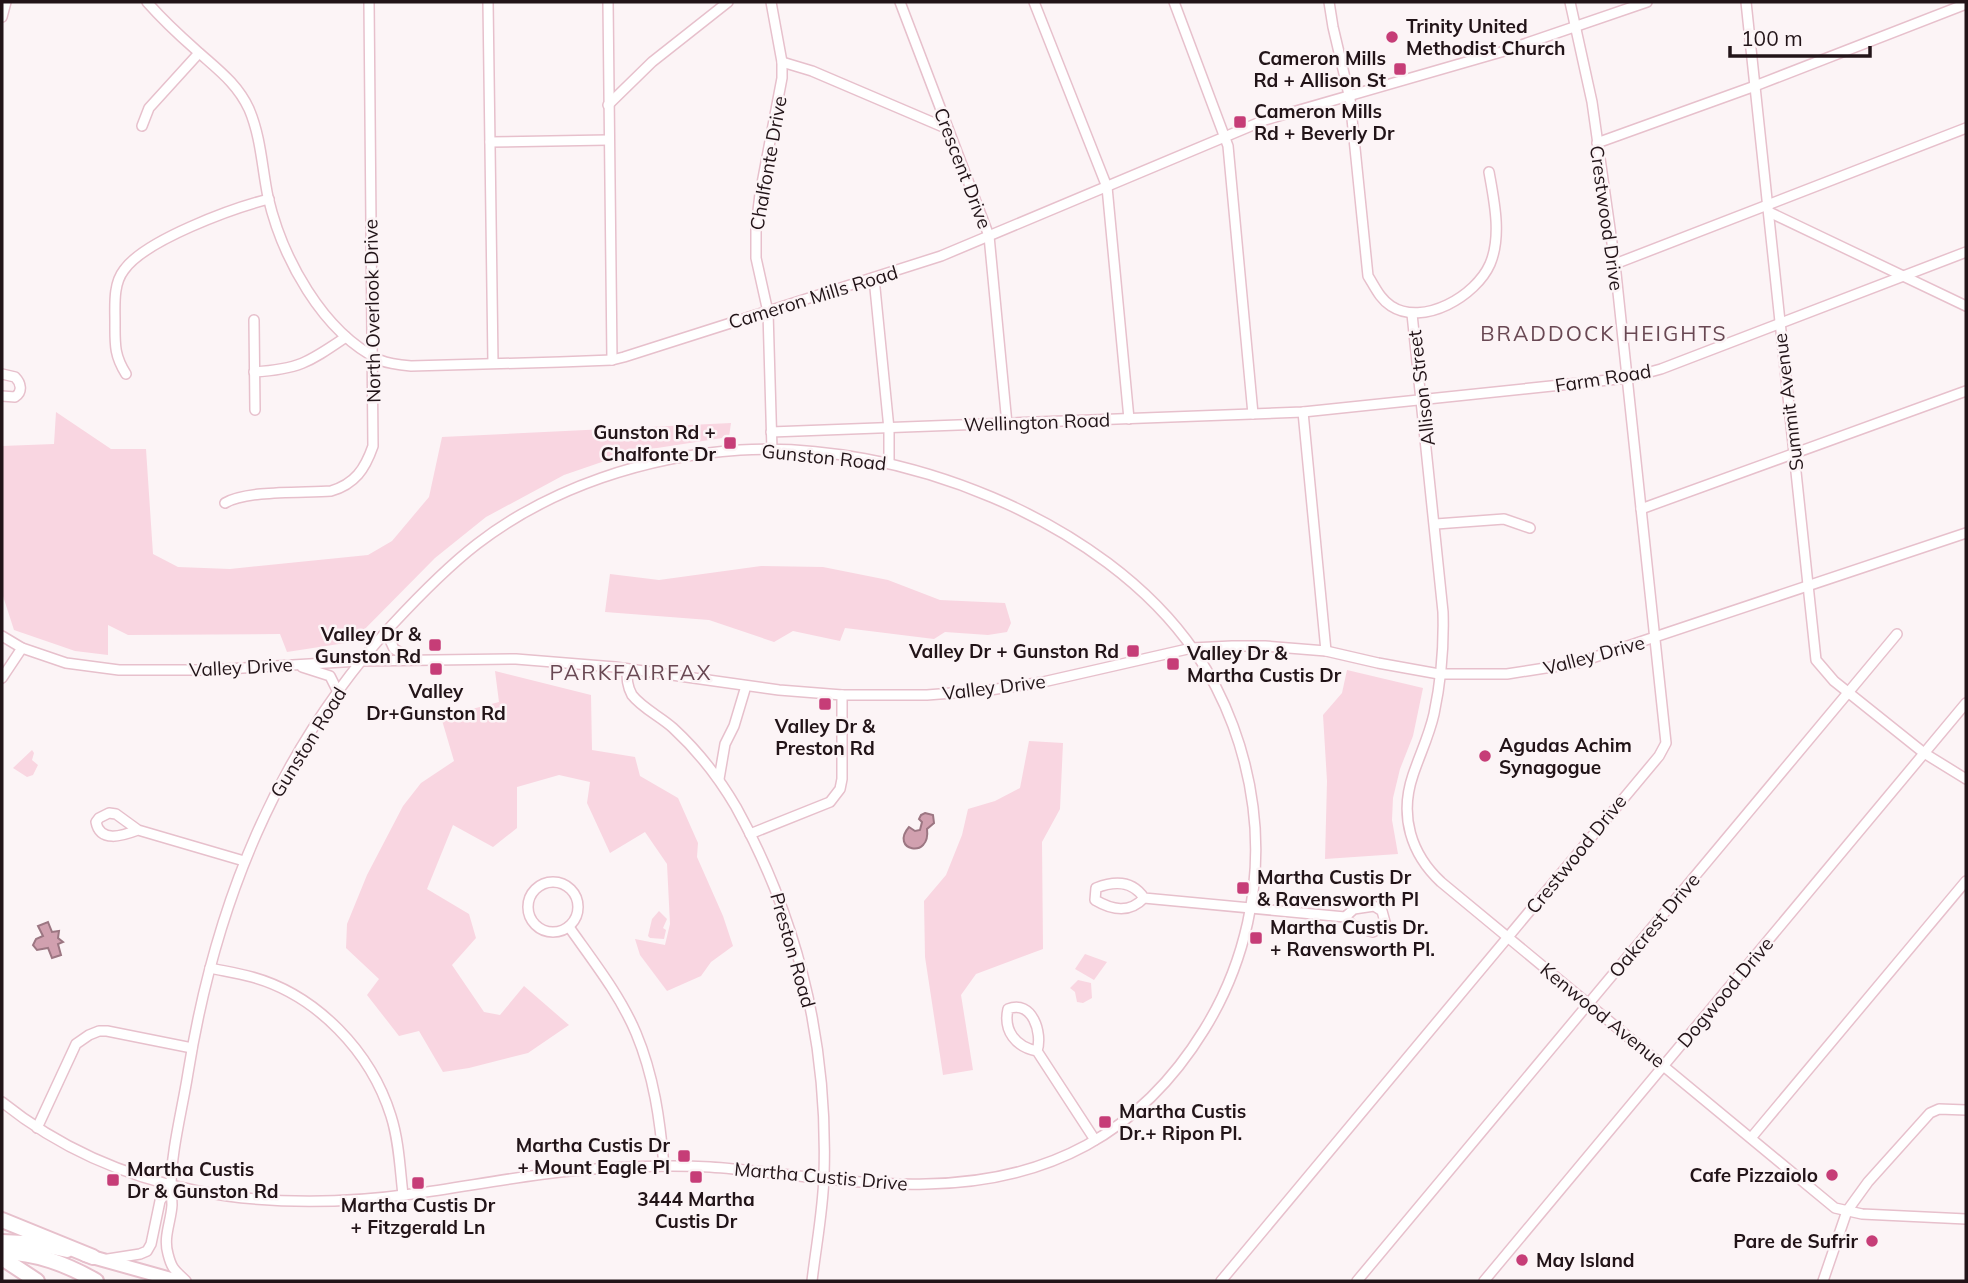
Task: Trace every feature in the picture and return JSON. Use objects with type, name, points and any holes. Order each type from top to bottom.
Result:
[{"type":"highway","points":[[2,1220],[98,1259]]},
{"type":"highway","points":[[2,1252],[18,1252],[55,1261],[96,1281]]},
{"type":"highway","points":[[2,1258],[37,1281]]},
{"type":"main road","points":[[2,1241],[24,1242],[178,1281]]},
{"type":"street","points":[[2,17],[6,2]]},
{"type":"street","name":"Cameron Mills Road","points":[[147,2],[228,78],[249,109],[257,136],[268,199],[279,233],[296,271],[313,299],[346,337],[373,355],[393,364],[411,366],[611,360],[941,256],[1276,116],[1501,52],[1647,2]]},
{"type":"street","name":"North Overlook Drive","points":[[225,503],[234,498],[249,496],[331,491],[351,482],[364,470],[373,446],[369,2]]},
{"type":"street","points":[[488,2],[493,363]]},
{"type":"street","points":[[608,2],[611,360]]},
{"type":"street","points":[[608,105],[652,62],[728,2]]},
{"type":"street","name":"Chalfonte Drive","points":[[771,2],[782,61],[782,85],[765,163],[756,227],[756,258],[768,312],[772,450]]},
{"type":"street","name":"Crescent Drive","points":[[900,2],[989,236],[1007,424]]},
{"type":"street","points":[[1034,2],[1107,187],[1129,419]]},
{"type":"street","points":[[1174,2],[1226,136],[1232,176],[1253,414]]},
{"type":"street","name":"Allison Street","points":[[1329,2],[1350,96],[1368,276],[1381,298],[1390,306],[1412,314],[1423,399],[1443,612],[1443,650],[1439,674]]},
{"type":"street","name":"Crestwood Drive","points":[[1221,1281],[1663,750],[1665,743],[1615,264],[1597,143],[1577,27],[1570,2]]},
{"type":"street","name":"Summit Avenue","points":[[1746,2],[1816,660],[1848,693],[1924,753],[1966,779]]},
{"type":"street","points":[[1597,143],[1755,86],[1966,4]]},
{"type":"street","points":[[142,126],[149,108],[199,52]]},
{"type":"street","points":[[782,61],[812,71],[948,129]]},
{"type":"street","points":[[1615,264],[1768,209],[1966,128]]},
{"type":"street","points":[[490,142],[608,140]]},
{"type":"street","points":[[1412,314],[1446,305],[1465,296],[1491,263],[1496,242],[1489,172]]},
{"type":"street","points":[[126,374],[117,360],[115,347],[116,297],[123,270],[150,247],[207,219],[268,199]]},
{"type":"street","points":[[1768,209],[1966,306]]},
{"type":"street","name":"Farm Road","points":[[1303,412],[1628,378],[1661,369],[1966,252]]},
{"type":"street","points":[[874,278],[889,429],[889,462]]},
{"type":"street","points":[[254,320],[255,410]]},
{"type":"street","points":[[254,372],[299,366],[346,337]]},
{"type":"street","points":[[2,374],[15,377],[20,392],[15,397],[2,396]]},
{"type":"street","points":[[1641,509],[1966,391]]},
{"type":"street","points":[[1303,412],[1326,651]]},
{"type":"street","name":"Wellington Road","points":[[771,432],[1303,412]]},
{"type":"street","name":"Gunston Road","points":[[186,1281],[175,1272],[166,1250],[172,1204],[170,1186],[192,1048],[210,968],[244,861],[289,767],[360,661],[418,597],[477,544],[531,510],[579,486],[623,471],[654,463],[743,450],[816,453],[889,462],[996,498],[1063,534],[1127,579],[1153,603],[1192,648]]},
{"type":"street","points":[[1436,524],[1504,519],[1530,528]]},
{"type":"street","name":"Valley Drive","points":[[2,636],[22,648],[66,663],[121,670],[208,670],[360,661],[516,659],[627,669],[746,686],[842,695],[927,695],[990,690],[1043,682],[1192,648],[1265,646],[1326,651],[1439,674],[1507,674],[1577,663],[1966,533]]},
{"type":"street","points":[[390,628],[389,638],[394,649],[417,660]]},
{"type":"street","name":"Oakcrest Drive","points":[[1357,1281],[1897,634]]},
{"type":"street","points":[[2,678],[22,648]]},
{"type":"street","name":"Martha Custis Drive","points":[[2,1102],[37,1128],[103,1163],[133,1175],[211,1195],[270,1201],[329,1202],[403,1195],[531,1175],[603,1168],[700,1166],[891,1184],[986,1180],[1032,1170],[1096,1140],[1145,1103],[1192,1049],[1225,992],[1239,958],[1251,907],[1255,832],[1248,777],[1230,718],[1192,648]]},
{"type":"street","points":[[293,664],[330,676],[338,692]]},
{"type":"street","name":"Preston Road","points":[[627,669],[627,684],[634,697],[679,734],[719,779],[766,867],[789,925],[809,998],[823,1096],[824,1177],[812,1281]]},
{"type":"street","name":"Kenwood Avenue","points":[[1439,674],[1429,732],[1413,776],[1408,811],[1412,843],[1431,873],[1835,1208],[1966,1219]]},
{"type":"street","points":[[719,779],[725,744],[746,686]]},
{"type":"street","points":[[750,834],[816,809],[830,802],[836,795],[842,779],[842,695]]},
{"type":"street","name":"Dogwood Drive","points":[[1484,1281],[1966,703]]},
{"type":"street","points":[[138,830],[244,861]]},
{"type":"street","points":[[1751,1138],[1966,881]]},
{"type":"street","points":[[553,882],[569,887],[575,894],[579,911],[569,928],[550,932],[537,926],[528,911],[531,894],[537,888],[553,882]]},
{"type":"street","points":[[1144,898],[1134,906],[1118,909],[1095,900],[1094,895],[1096,888],[1116,882],[1135,888],[1144,898],[1345,917]]},
{"type":"street","points":[[569,928],[611,989],[635,1032],[653,1087],[660,1122],[664,1166]]},
{"type":"street","points":[[210,968],[253,977],[283,990],[318,1012],[349,1041],[371,1073],[391,1117],[399,1154],[403,1195]]},
{"type":"street","points":[[1037,1051],[1026,1049],[1012,1036],[1007,1026],[1008,1009],[1022,1009],[1032,1017],[1040,1037],[1037,1051],[1096,1140]]},
{"type":"street","points":[[37,1128],[76,1044],[89,1035],[107,1031],[192,1048]]},
{"type":"street","points":[[1823,1281],[1847,1211],[1868,1182],[1930,1113],[1939,1109],[1966,1110]]},
{"type":"street","name":"Gunston Road","points":[[98,1259],[147,1251],[151,1244],[160,1201],[170,1186]]},
{"type":"shaded area","points":[[56,412],[111,449],[146,449],[153,554],[178,567],[230,569],[368,555],[392,541],[429,497],[442,437],[731,423],[729,437],[631,452],[564,475],[486,517],[435,558],[352,642],[287,652],[280,634],[128,635],[108,625],[108,655],[75,651],[14,630],[2,593],[2,446],[54,444]]},
{"type":"shaded area","points":[[761,566],[823,567],[888,580],[940,600],[1005,603],[1011,623],[1007,632],[988,635],[945,632],[934,639],[845,628],[840,641],[793,631],[774,642],[709,620],[605,612],[610,574],[659,580]]},
{"type":"shaded area","points":[[1347,670],[1423,688],[1413,736],[1400,769],[1393,798],[1392,820],[1398,854],[1325,859],[1327,781],[1323,715],[1342,693]]},
{"type":"shaded area","points":[[495,671],[591,695],[592,750],[635,757],[640,776],[678,798],[698,843],[697,857],[733,946],[711,962],[701,976],[667,991],[640,955],[635,939],[665,945],[670,924],[667,864],[645,832],[610,853],[587,803],[590,782],[559,775],[517,787],[517,828],[493,847],[453,825],[427,889],[469,914],[476,938],[452,965],[484,1012],[500,1015],[524,986],[569,1025],[528,1053],[443,1072],[419,1031],[399,1036],[367,995],[379,979],[346,948],[347,924],[367,875],[403,806],[421,783],[454,761],[441,717],[499,702]]},
{"type":"shaded area","points":[[1029,741],[1063,743],[1060,809],[1042,842],[1043,949],[976,974],[961,995],[973,1070],[943,1075],[925,957],[924,901],[946,875],[962,835],[968,809],[995,801],[1020,788]]},
{"type":"shaded area","points":[[32,750],[32,760],[38,765],[33,775],[27,777],[13,768]]},
{"type":"shaded area","points":[[925,813],[933,815],[934,823],[927,829],[927,839],[918,848],[907,846],[904,835],[909,827],[915,831],[920,830],[922,822],[919,819]]},
{"type":"shaded area","points":[[659,911],[667,919],[663,928],[666,930],[664,939],[650,938],[648,936],[652,919]]},
{"type":"shaded area","points":[[48,922],[52,932],[59,931],[58,938],[63,942],[58,944],[61,955],[52,958],[48,948],[37,950],[33,945],[36,939],[43,936],[38,926]]},
{"type":"shaded area","points":[[1085,954],[1107,962],[1094,980],[1075,969]]},
{"type":"shaded area","points":[[1078,980],[1091,983],[1092,998],[1083,1003],[1077,1002],[1075,992],[1070,988]]},
{"type":"place","name":"Trinity United Methodist Church","points":[[1392,37]]},
{"type":"place","name":"Cameron Mills Rd + Allison St","points":[[1400,69]]},
{"type":"place","name":"Cameron Mills Rd + Beverly Dr","points":[[1240,122]]},
{"type":"place","name":"Gunston Rd + Chalfonte Dr","points":[[730,443]]},
{"type":"place","name":"Valley Dr & Gunston Rd","points":[[435,645]]},
{"type":"place","name":"Valley Dr + Gunston Rd","points":[[1133,651]]},
{"type":"place","name":"Valley Dr & Martha Custis Dr","points":[[1173,664]]},
{"type":"place","name":"Valley Dr+Gunston Rd","points":[[436,669]]},
{"type":"place","name":"Valley Dr & Preston Rd","points":[[825,704]]},
{"type":"place","name":"Agudas Achim Synagogue","points":[[1485,756]]},
{"type":"place","name":"Martha Custis Dr & Ravensworth Pl","points":[[1243,888]]},
{"type":"place","name":"Martha Custis Dr. + Ravensworth Pl.","points":[[1256,938]]},
{"type":"place","name":"Martha Custis Dr.+ Ripon Pl.","points":[[1105,1122]]},
{"type":"place","name":"Martha Custis Dr + Mount Eagle Pl","points":[[684,1156]]},
{"type":"place","name":"Cafe Pizzaiolo","points":[[1832,1175]]},
{"type":"place","name":"3444 Martha Custis Dr","points":[[696,1177]]},
{"type":"place","name":"Martha Custis Dr & Gunston Rd","points":[[113,1180]]},
{"type":"place","name":"Martha Custis Dr + Fitzgerald Ln","points":[[418,1183]]},
{"type":"place","name":"Pare de Sufrir","points":[[1872,1241]]},
{"type":"place","name":"May Island","points":[[1522,1260]]},
{"type":"district","name":"BRADDOCK HEIGHTS","points":[[1604,334]]},
{"type":"district","name":"PARKFAIRFAX","points":[[631,673]]}]
